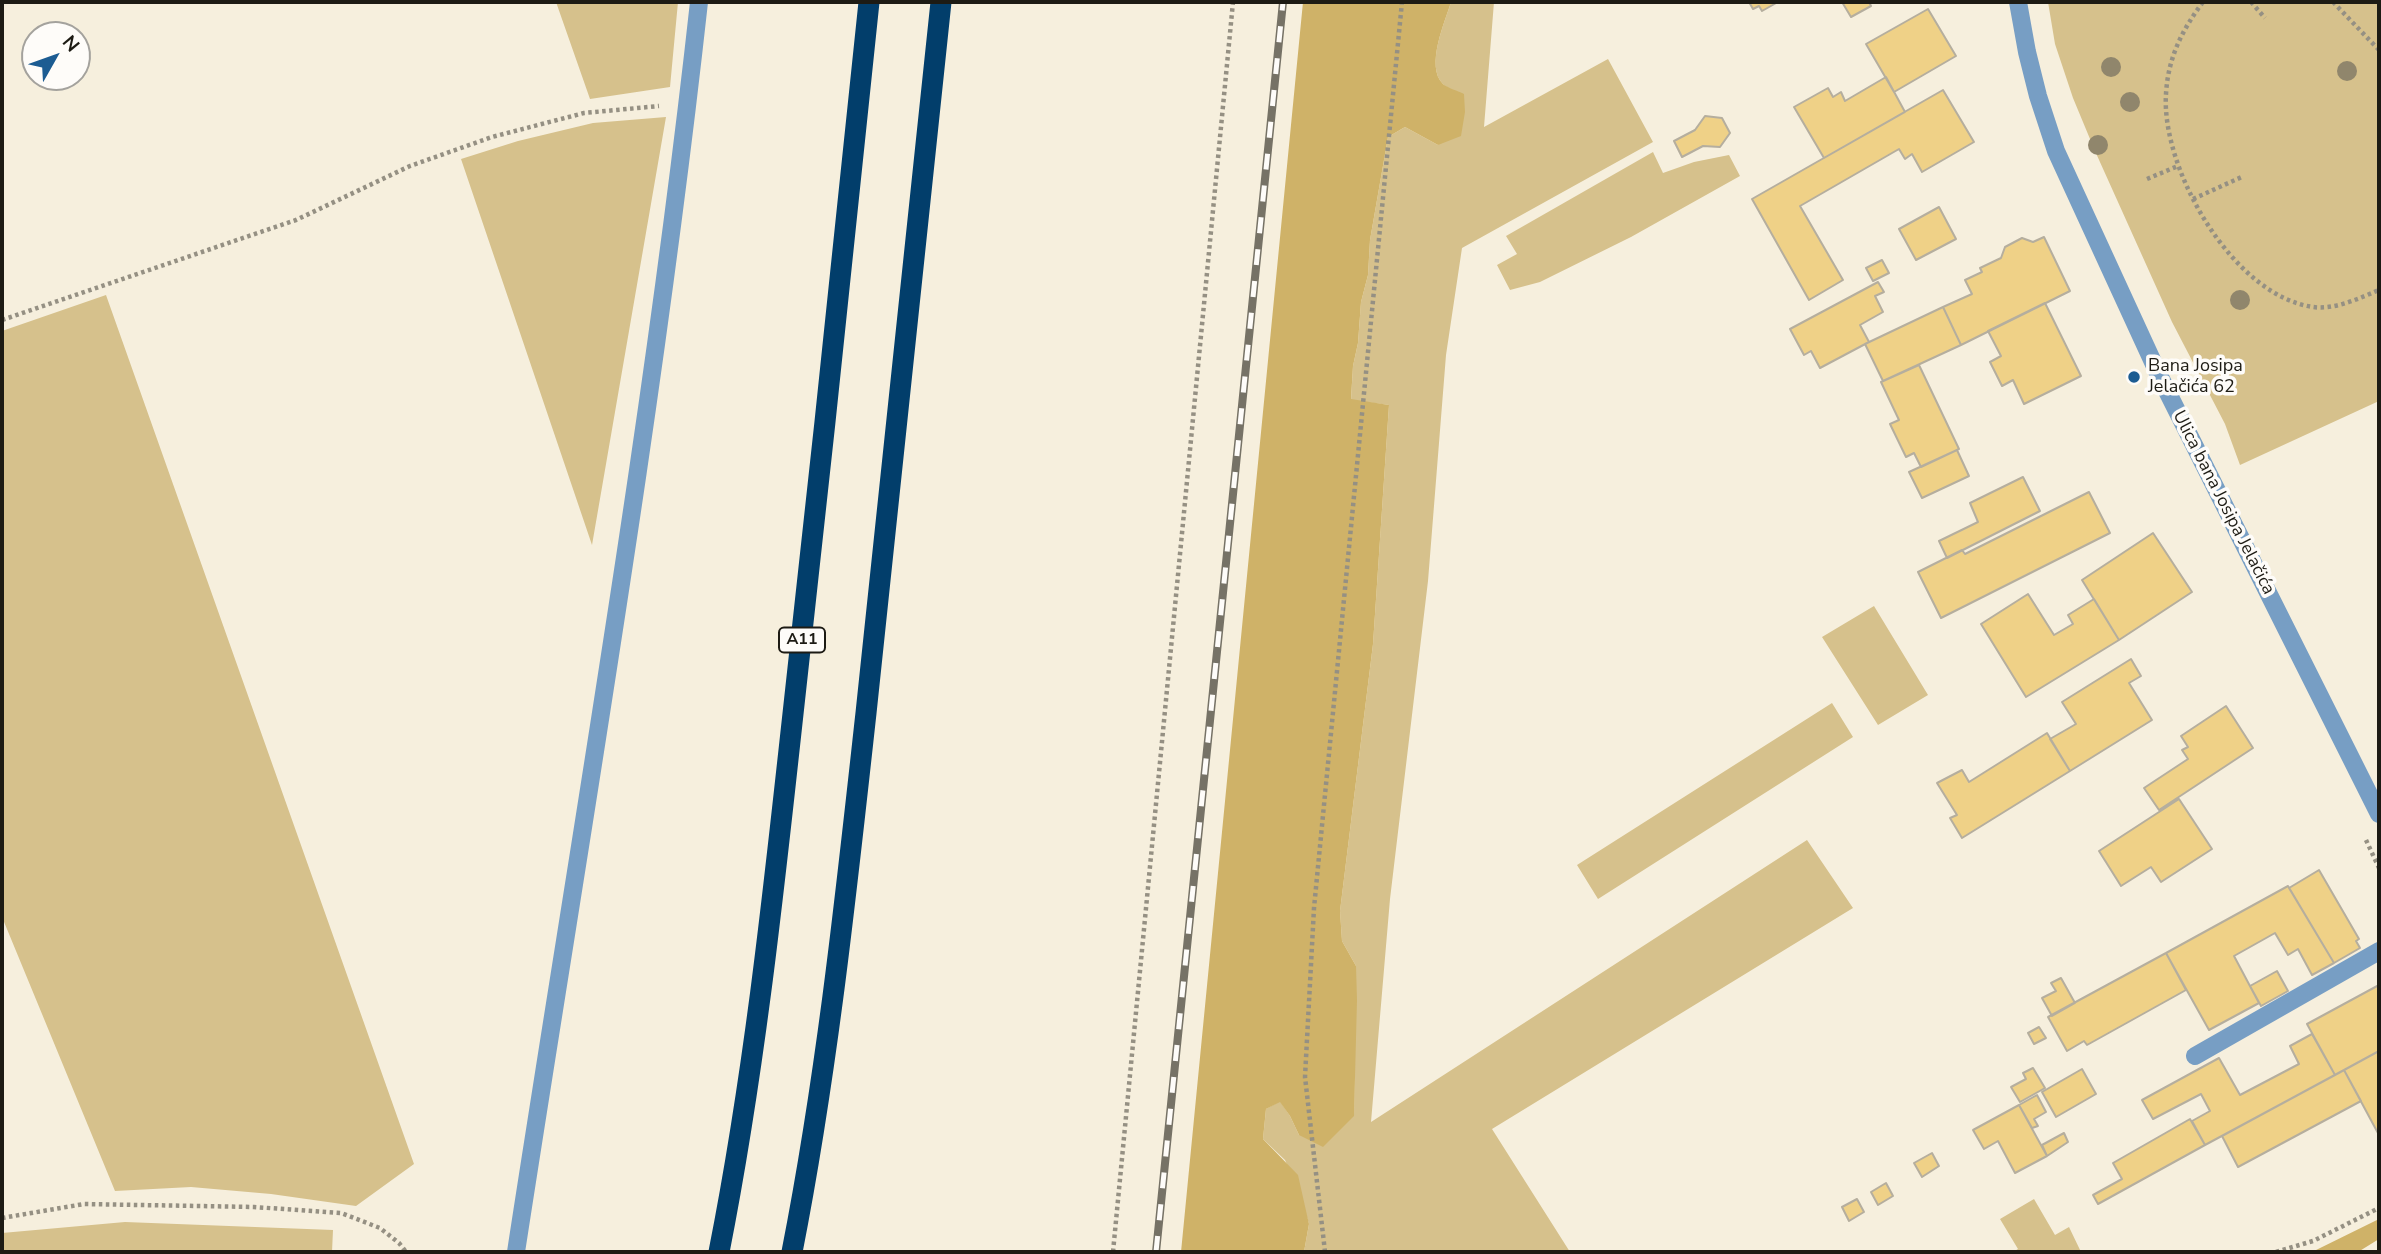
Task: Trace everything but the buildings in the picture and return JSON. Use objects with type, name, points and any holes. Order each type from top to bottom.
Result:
[{"type":"highway","name":"A11","points":[[719,1252],[731,1194],[763,988],[869,2]]},
{"type":"highway","points":[[792,1252],[812,1151],[835,997],[941,2]]},
{"type":"street","points":[[516,1252],[619,598],[688,105],[699,2]]},
{"type":"street","name":"Ulica bana Josipa Jelačića","points":[[2018,2],[2035,85],[2056,151],[2158,373],[2379,814]]},
{"type":"street","points":[[2195,1056],[2379,951]]},
{"type":"path","points":[[1113,1252],[1233,2]]},
{"type":"path","points":[[1325,1252],[1305,1077],[1314,908],[1402,2]]},
{"type":"path","points":[[2203,2],[2183,29],[2172,57],[2166,94],[2166,125],[2178,166],[2218,242],[2249,274],[2286,298],[2315,307],[2350,302],[2379,289]]},
{"type":"path","points":[[2250,2],[2266,18]]},
{"type":"path","points":[[2333,2],[2379,50]]},
{"type":"path","points":[[2,320],[296,220],[410,166],[492,137],[584,113],[688,105]]},
{"type":"path","points":[[2147,179],[2178,166]]},
{"type":"path","points":[[2193,199],[2244,176]]},
{"type":"path","points":[[2,1217],[84,1204],[254,1207],[341,1213],[380,1228],[406,1252]]},
{"type":"path","points":[[2276,1252],[2313,1241],[2379,1208]]},
{"type":"shaded area","points":[[556,2],[678,2],[670,87],[590,99]]},
{"type":"shaded area","points":[[1303,2],[1451,2],[1438,44],[1436,66],[1443,84],[1464,94],[1465,112],[1461,136],[1438,145],[1405,127],[1388,137],[1370,240],[1368,275],[1361,302],[1358,343],[1353,366],[1351,399],[1389,405],[1373,644],[1340,911],[1342,941],[1356,966],[1354,1116],[1323,1147],[1299,1135],[1280,1102],[1266,1109],[1263,1139],[1298,1175],[1309,1224],[1304,1252],[1181,1252]]},
{"type":"shaded area","points":[[1451,2],[1494,2],[1484,127],[1608,59],[1653,142],[1462,248],[1446,355],[1428,581],[1390,899],[1371,1122],[1807,840],[1853,908],[1492,1129],[1570,1252],[1304,1252],[1309,1224],[1302,1200],[1285,1160],[1263,1139],[1266,1109],[1280,1101],[1299,1135],[1343,1125],[1354,1115],[1356,966],[1342,941],[1340,911],[1373,644],[1389,405],[1351,400],[1353,366],[1358,343],[1361,302],[1368,275],[1370,240],[1388,137],[1405,127],[1438,145],[1464,95],[1443,84],[1436,66],[1438,44]]},
{"type":"shaded area","points":[[2048,2],[2379,2],[2379,401],[2240,465],[2225,424],[2172,322],[2073,98],[2055,44]]},
{"type":"shaded area","points":[[666,117],[592,545],[461,159],[518,141],[593,123]]},
{"type":"shaded area","points":[[1653,152],[1663,173],[1694,162],[1729,155],[1740,176],[1631,237],[1540,282],[1510,290],[1497,265],[1517,254],[1506,236]]},
{"type":"shaded area","points":[[106,295],[414,1164],[356,1206],[271,1194],[191,1187],[115,1191],[2,917],[2,331]]},
{"type":"shaded area","points":[[1874,606],[1928,695],[1878,725],[1822,637]]},
{"type":"shaded area","points":[[1832,703],[1853,737],[1598,899],[1577,865]]},
{"type":"shaded area","points":[[2034,1199],[2055,1235],[2069,1227],[2081,1252],[2013,1252],[2018,1249],[2000,1219]]},
{"type":"shaded area","points":[[2379,1219],[2379,1239],[2358,1252],[2312,1252]]},
{"type":"shaded area","points":[[125,1222],[333,1230],[332,1252],[2,1252],[2,1233]]},
{"type":"railway","points":[[1156,1252],[1283,2]]},
{"type":"place","name":"Bana Josipa Jelačića 62","points":[[2134,377]]}]
